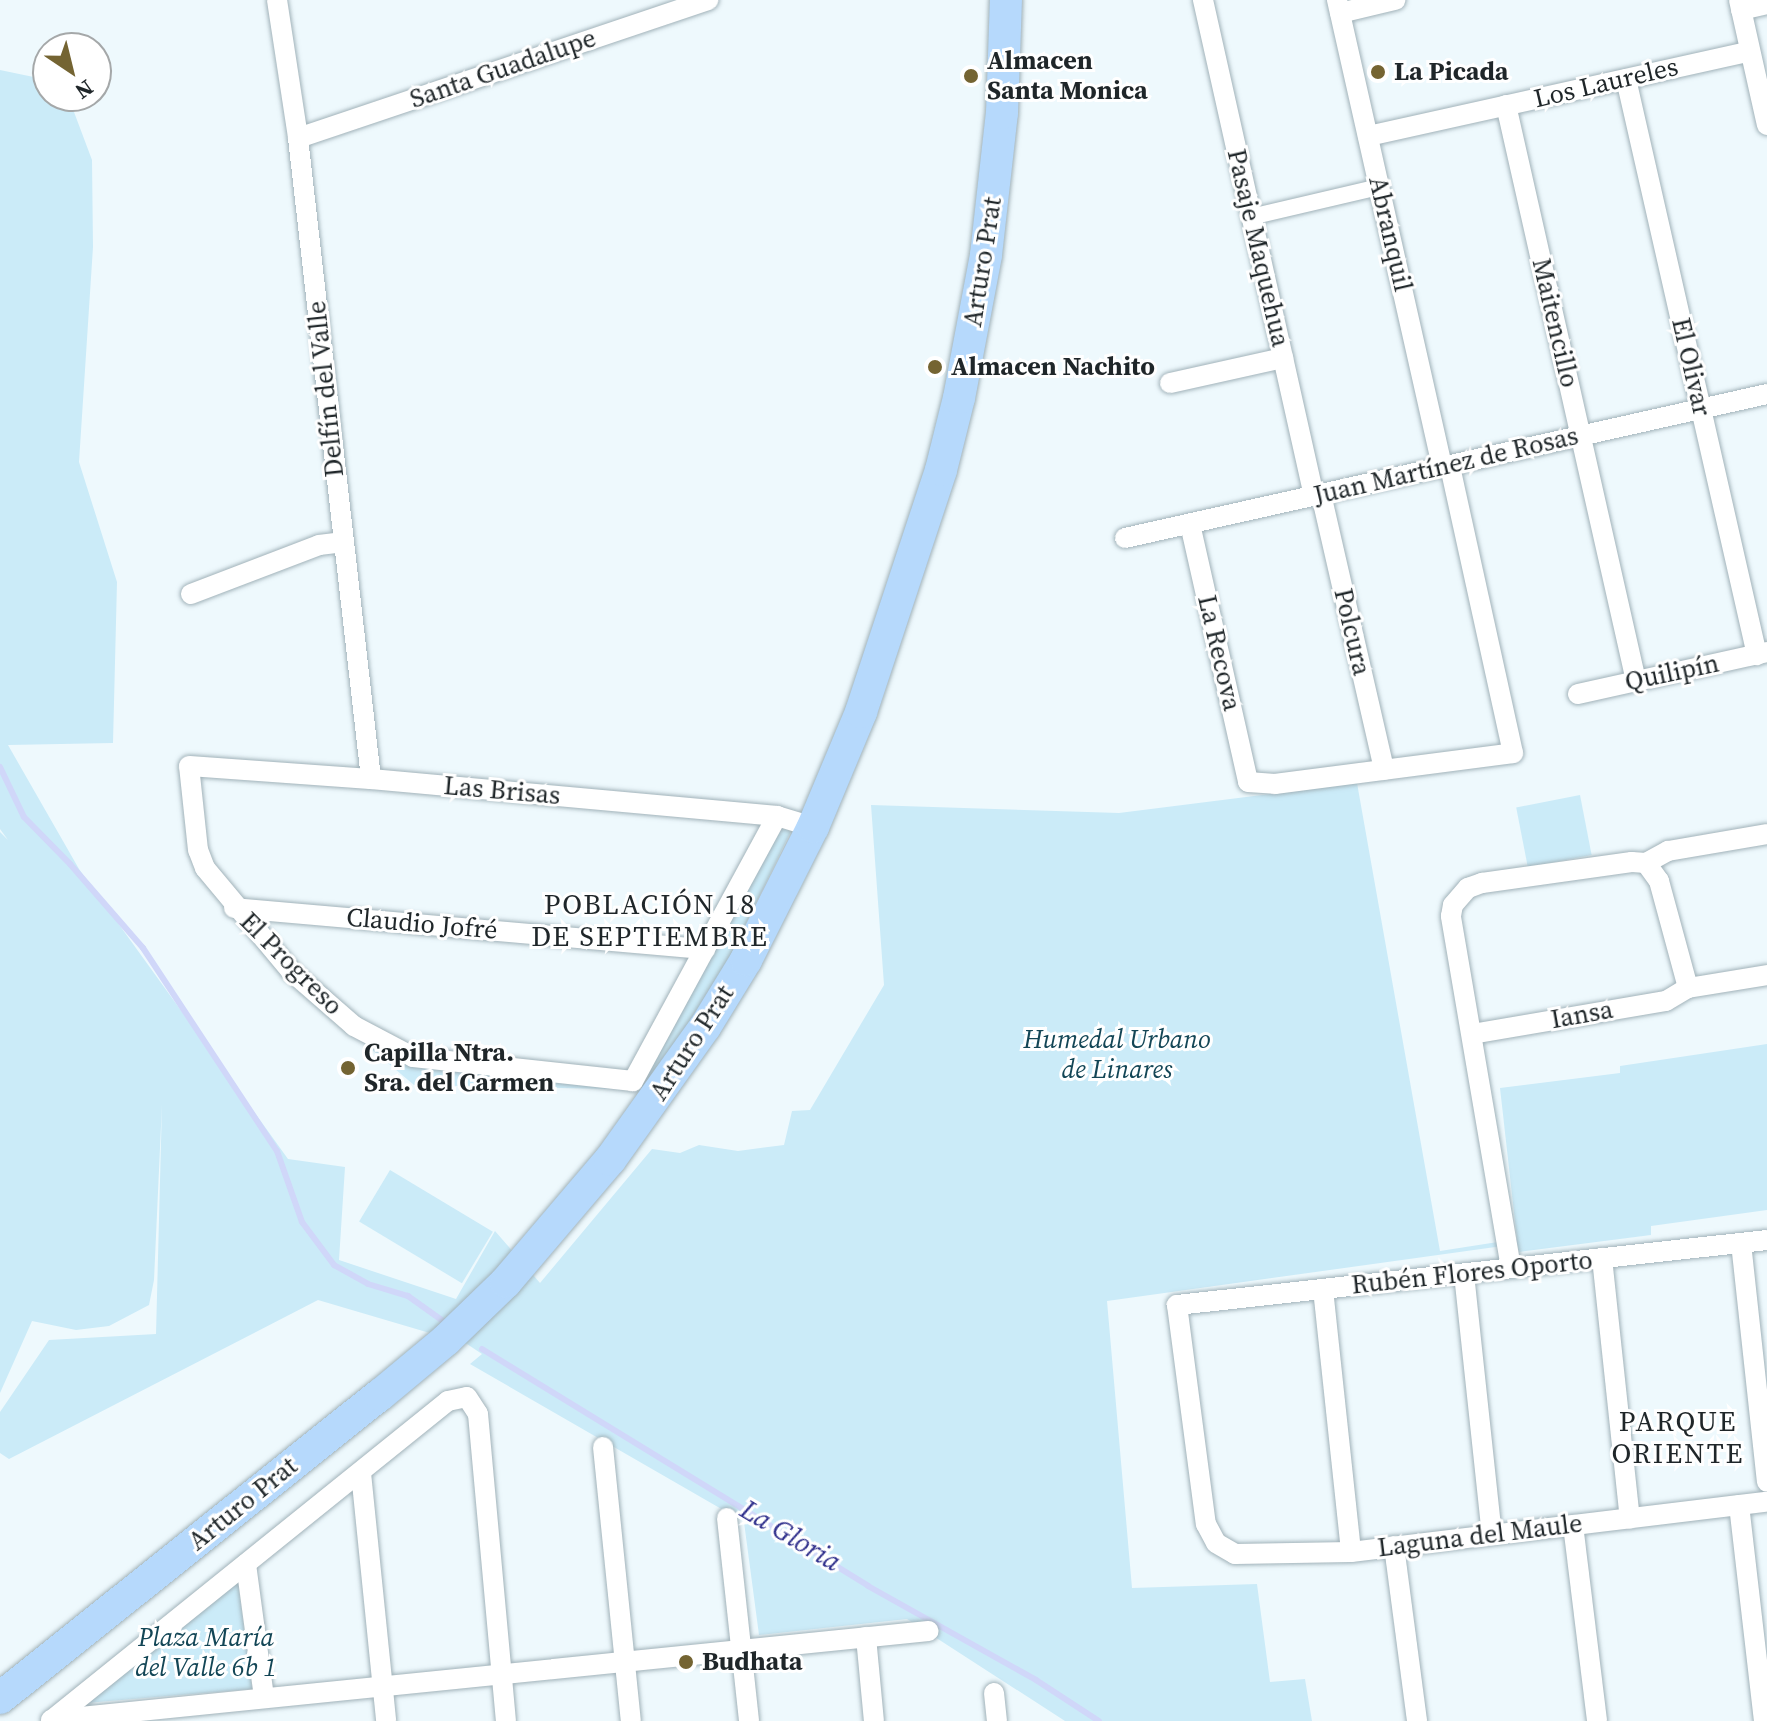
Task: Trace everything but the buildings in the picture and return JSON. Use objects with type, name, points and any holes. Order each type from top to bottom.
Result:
[{"type":"main road","name":"Arturo Prat","points":[[0,1698],[446,1340],[515,1273],[610,1160],[705,1027],[766,924],[813,827],[861,712],[920,542],[959,398],[995,184],[1006,0]]},
{"type":"street","name":"Delfín del Valle","points":[[277,0],[298,138],[371,779]]},
{"type":"street","name":"Santa Guadalupe","points":[[298,138],[708,0]]},
{"type":"street","name":"Pasaje Maquehua","points":[[1203,0],[1283,358],[1318,495]]},
{"type":"street","points":[[1338,6],[1395,0]]},
{"type":"street","points":[[1767,4],[1740,5],[1767,125]]},
{"type":"street","name":"Abranquil","points":[[1338,6],[1513,753],[1384,770]]},
{"type":"street","name":"Los Laureles","points":[[1368,136],[1750,51]]},
{"type":"street","name":"El Olivar","points":[[1626,79],[1701,409],[1762,654]]},
{"type":"street","name":"Maitencillo","points":[[1506,105],[1636,681]]},
{"type":"street","points":[[1251,217],[1379,187]]},
{"type":"street","points":[[1170,383],[1283,358]]},
{"type":"street","name":"Juan Martínez de Rosas","points":[[1125,538],[1767,394]]},
{"type":"street","name":"Polcura","points":[[1318,495],[1384,770]]},
{"type":"street","name":"La Recova","points":[[1190,524],[1248,782],[1275,784],[1384,770]]},
{"type":"street","points":[[191,594],[319,545],[344,542]]},
{"type":"street","name":"Quilipín","points":[[1578,694],[1762,654]]},
{"type":"street","name":"Las Brisas","points":[[189,766],[371,779],[777,816],[813,827]]},
{"type":"street","name":"El Progreso","points":[[189,766],[198,850],[205,868],[234,908],[320,1000],[354,1026],[413,1057],[633,1081]]},
{"type":"street","name":"Arturo Prat","points":[[633,1081],[777,816]]},
{"type":"street","points":[[1511,1268],[1451,916],[1460,895],[1482,883],[1632,862],[1646,863],[1668,851],[1767,834]]},
{"type":"street","points":[[1646,863],[1659,881],[1688,988]]},
{"type":"street","name":"Claudio Jofré","points":[[234,908],[705,949]]},
{"type":"street","name":"Iansa","points":[[1472,1034],[1666,1001],[1688,988],[1767,975]]},
{"type":"street","name":"Rubén Flores Oporto","points":[[1206,1524],[1177,1305],[1767,1240]]},
{"type":"street","points":[[1741,1243],[1767,1482]]},
{"type":"street","points":[[1602,1258],[1630,1518]]},
{"type":"street","points":[[1464,1274],[1492,1535]]},
{"type":"street","points":[[1323,1289],[1351,1552]]},
{"type":"street","points":[[50,1721],[448,1401],[467,1397],[478,1414],[506,1721]]},
{"type":"street","points":[[603,1447],[631,1721]]},
{"type":"street","points":[[361,1473],[386,1721]]},
{"type":"street","name":"Laguna del Maule","points":[[1206,1524],[1216,1543],[1235,1554],[1351,1552],[1767,1502]]},
{"type":"street","points":[[1739,1505],[1764,1721]]},
{"type":"street","points":[[727,1518],[749,1721]]},
{"type":"street","points":[[1573,1525],[1597,1721]]},
{"type":"street","points":[[1394,1546],[1417,1721]]},
{"type":"street","points":[[246,1564],[264,1697]]},
{"type":"street","points":[[50,1721],[163,1715],[264,1697],[928,1631]]},
{"type":"street","points":[[866,1637],[874,1721]]},
{"type":"street","points":[[994,1693],[997,1721]]},
{"type":"green space","name":"Humedal Urbano de Linares","points":[[0,70],[32,77],[32,112],[74,112],[92,160],[93,247],[79,462],[117,582],[113,743],[8,745],[79,869],[288,1159],[345,1167],[339,1260],[456,1299],[495,1231],[540,1283],[652,1149],[680,1153],[699,1145],[738,1151],[784,1145],[792,1111],[810,1110],[884,985],[871,805],[1119,813],[1357,783],[1440,1251],[1517,1239],[1500,1088],[1620,1073],[1620,1066],[1767,1044],[1767,1210],[1651,1226],[1651,1235],[1519,1252],[1517,1244],[1107,1301],[1132,1588],[1257,1584],[1270,1682],[1305,1679],[1312,1721],[1065,1721],[907,1619],[759,1635],[744,1522],[470,1364],[482,1354],[467,1344],[318,1300],[9,1459],[0,1453],[0,1412],[49,1340],[156,1334],[162,1104],[154,1280],[149,1305],[109,1326],[76,1330],[32,1321],[0,1393],[0,832],[8,840],[0,829]]},
{"type":"green space","points":[[1580,795],[1592,855],[1528,867],[1516,807]]},
{"type":"green space","points":[[779,828],[791,831],[719,979],[651,1083],[645,1077]]},
{"type":"green space","points":[[314,1001],[372,1042],[614,1089],[414,1085]]},
{"type":"green space","points":[[390,1170],[493,1232],[462,1283],[359,1221]]},
{"type":"green space","name":"Plaza María del Valle 6b 1","points":[[237,1576],[252,1689],[74,1704]]},
{"type":"waterway","points":[[0,767],[24,817],[70,864],[143,948],[277,1151],[302,1222],[334,1265],[368,1284],[408,1296],[443,1321]]},
{"type":"waterway","name":"La Gloria","points":[[482,1349],[868,1586],[1036,1680],[1099,1721]]},
{"type":"place","name":"La Picada","points":[[1378,72]]},
{"type":"place","name":"Almacen Santa Monica","points":[[971,76]]},
{"type":"place","name":"Almacen Nachito","points":[[935,367]]},
{"type":"place","name":"Capilla Ntra. Sra. del Carmen","points":[[348,1068]]},
{"type":"place","name":"Budhata","points":[[686,1662]]},
{"type":"district","name":"POBLACIÓN 18 DE SEPTIEMBRE","points":[[650,920]]},
{"type":"district","name":"PARQUE ORIENTE","points":[[1678,1437]]}]
